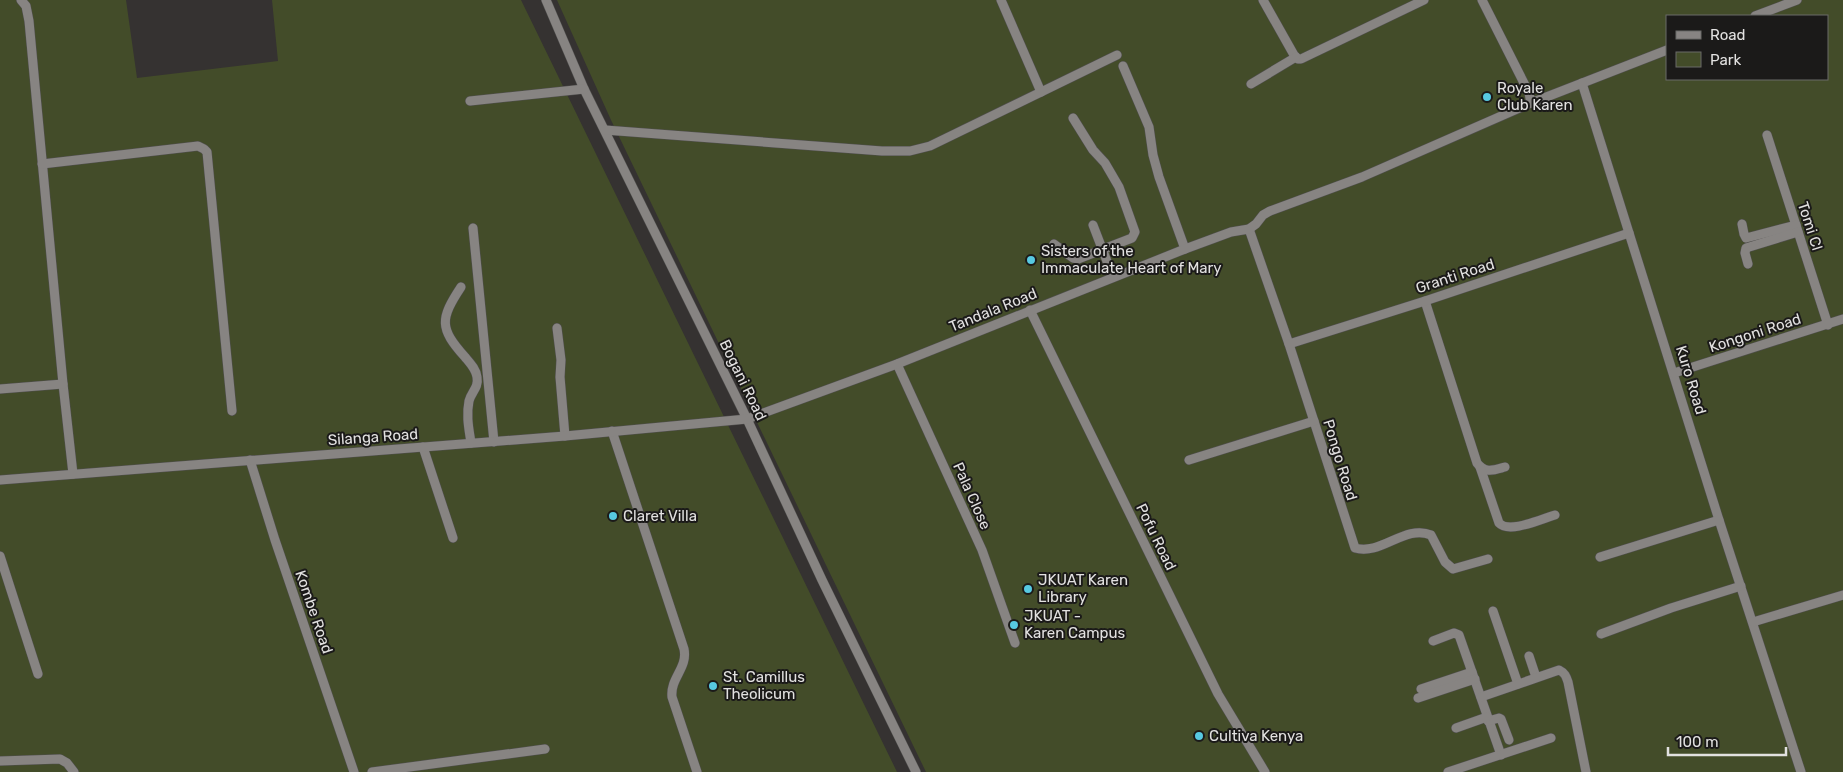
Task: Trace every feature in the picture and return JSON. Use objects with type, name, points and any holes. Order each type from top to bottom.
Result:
[{"type":"street","points":[[21,0],[26,6],[30,21],[42,164],[73,474]]},
{"type":"street","name":"Bogani Road","points":[[546,0],[584,89],[747,419],[831,598],[916,772]]},
{"type":"street","points":[[1001,0],[1041,92]]},
{"type":"street","points":[[1263,0],[1296,57],[1301,59],[1424,0]]},
{"type":"street","points":[[1482,0],[1529,94],[1535,101]]},
{"type":"street","points":[[1758,15],[1797,0]]},
{"type":"street","points":[[1249,229],[1263,215],[1270,212],[1362,177],[1535,101],[1666,50]]},
{"type":"street","points":[[605,130],[857,149],[910,151],[930,146],[1000,114],[1117,55]]},
{"type":"street","points":[[1251,84],[1296,57]]},
{"type":"street","points":[[1123,66],[1149,127],[1152,155],[1158,177],[1185,249]]},
{"type":"street","name":"Kuro Road","points":[[1582,83],[1719,520],[1801,772]]},
{"type":"street","points":[[470,101],[584,89]]},
{"type":"street","points":[[1054,244],[1073,258],[1078,259],[1132,238],[1135,232],[1118,186],[1105,163],[1073,118]]},
{"type":"street","name":"Tomi Cl","points":[[1767,135],[1828,325]]},
{"type":"street","points":[[42,164],[198,146],[207,152],[232,411]]},
{"type":"street","points":[[1742,224],[1746,238],[1797,228]]},
{"type":"street","points":[[1092,225],[1113,277]]},
{"type":"street","points":[[473,228],[494,442]]},
{"type":"street","points":[[1748,264],[1745,253],[1746,248],[1797,228]]},
{"type":"street","name":"Tandala Road","points":[[747,419],[897,364],[1185,249],[1231,232],[1249,229]]},
{"type":"street","name":"Pongo Road","points":[[1249,229],[1289,344],[1354,548],[1368,550],[1420,532],[1431,535],[1445,562],[1453,569],[1488,559]]},
{"type":"street","name":"Granti Road","points":[[1289,344],[1629,233]]},
{"type":"street","points":[[461,287],[447,308],[446,326],[449,337],[472,365],[477,375],[478,386],[469,398],[466,416],[471,444]]},
{"type":"street","points":[[1425,301],[1498,523],[1511,528],[1555,516]]},
{"type":"street","name":"Pofu Road","points":[[1030,310],[1218,694],[1265,772]]},
{"type":"street","name":"Kongoni Road","points":[[1674,373],[1843,319]]},
{"type":"street","points":[[558,328],[565,436]]},
{"type":"street","name":"Pala Close","points":[[897,364],[982,550],[1015,643]]},
{"type":"street","points":[[0,389],[63,384]]},
{"type":"street","name":"Silanga Road","points":[[0,480],[471,444],[747,419]]},
{"type":"street","points":[[1189,460],[1314,421]]},
{"type":"street","points":[[612,431],[685,653],[683,667],[673,684],[672,697],[697,772]]},
{"type":"street","points":[[423,447],[453,538]]},
{"type":"street","name":"Kombe Road","points":[[250,460],[275,540],[354,772]]},
{"type":"street","points":[[1480,467],[1488,470],[1505,467]]},
{"type":"street","points":[[1600,557],[1719,520]]},
{"type":"street","points":[[0,556],[38,674]]},
{"type":"street","points":[[1601,634],[1671,608],[1741,586]]},
{"type":"street","points":[[1753,622],[1843,595]]},
{"type":"street","points":[[1493,611],[1518,684]]},
{"type":"street","points":[[1433,641],[1457,634],[1501,755]]},
{"type":"street","points":[[1529,656],[1536,677]]},
{"type":"street","points":[[1481,696],[1559,670],[1565,674],[1586,772]]},
{"type":"street","points":[[1420,694],[1473,676]]},
{"type":"street","points":[[1456,728],[1488,719],[1499,718],[1509,740]]},
{"type":"street","points":[[1448,772],[1551,738]]},
{"type":"street","points":[[372,772],[546,749]]},
{"type":"street","points":[[0,761],[60,759],[67,763],[74,772]]},
{"type":"green space","points":[[0,0],[126,0],[137,78],[278,61],[272,0],[521,0],[897,772],[0,772]]},
{"type":"green space","points":[[557,0],[1843,0],[1843,772],[926,772],[611,120]]},
{"type":"place","name":"Royale Club Karen","points":[[1487,97]]},
{"type":"place","name":"Sisters of the Immaculate Heart of Mary","points":[[1031,260]]},
{"type":"place","name":"Claret Villa","points":[[613,516]]},
{"type":"place","name":"JKUAT Karen Library","points":[[1028,589]]},
{"type":"place","name":"JKUAT - Karen Campus","points":[[1014,625]]},
{"type":"place","name":"St. Camillus Theolicum","points":[[713,686]]},
{"type":"place","name":"Cultiva Kenya","points":[[1199,736]]}]
